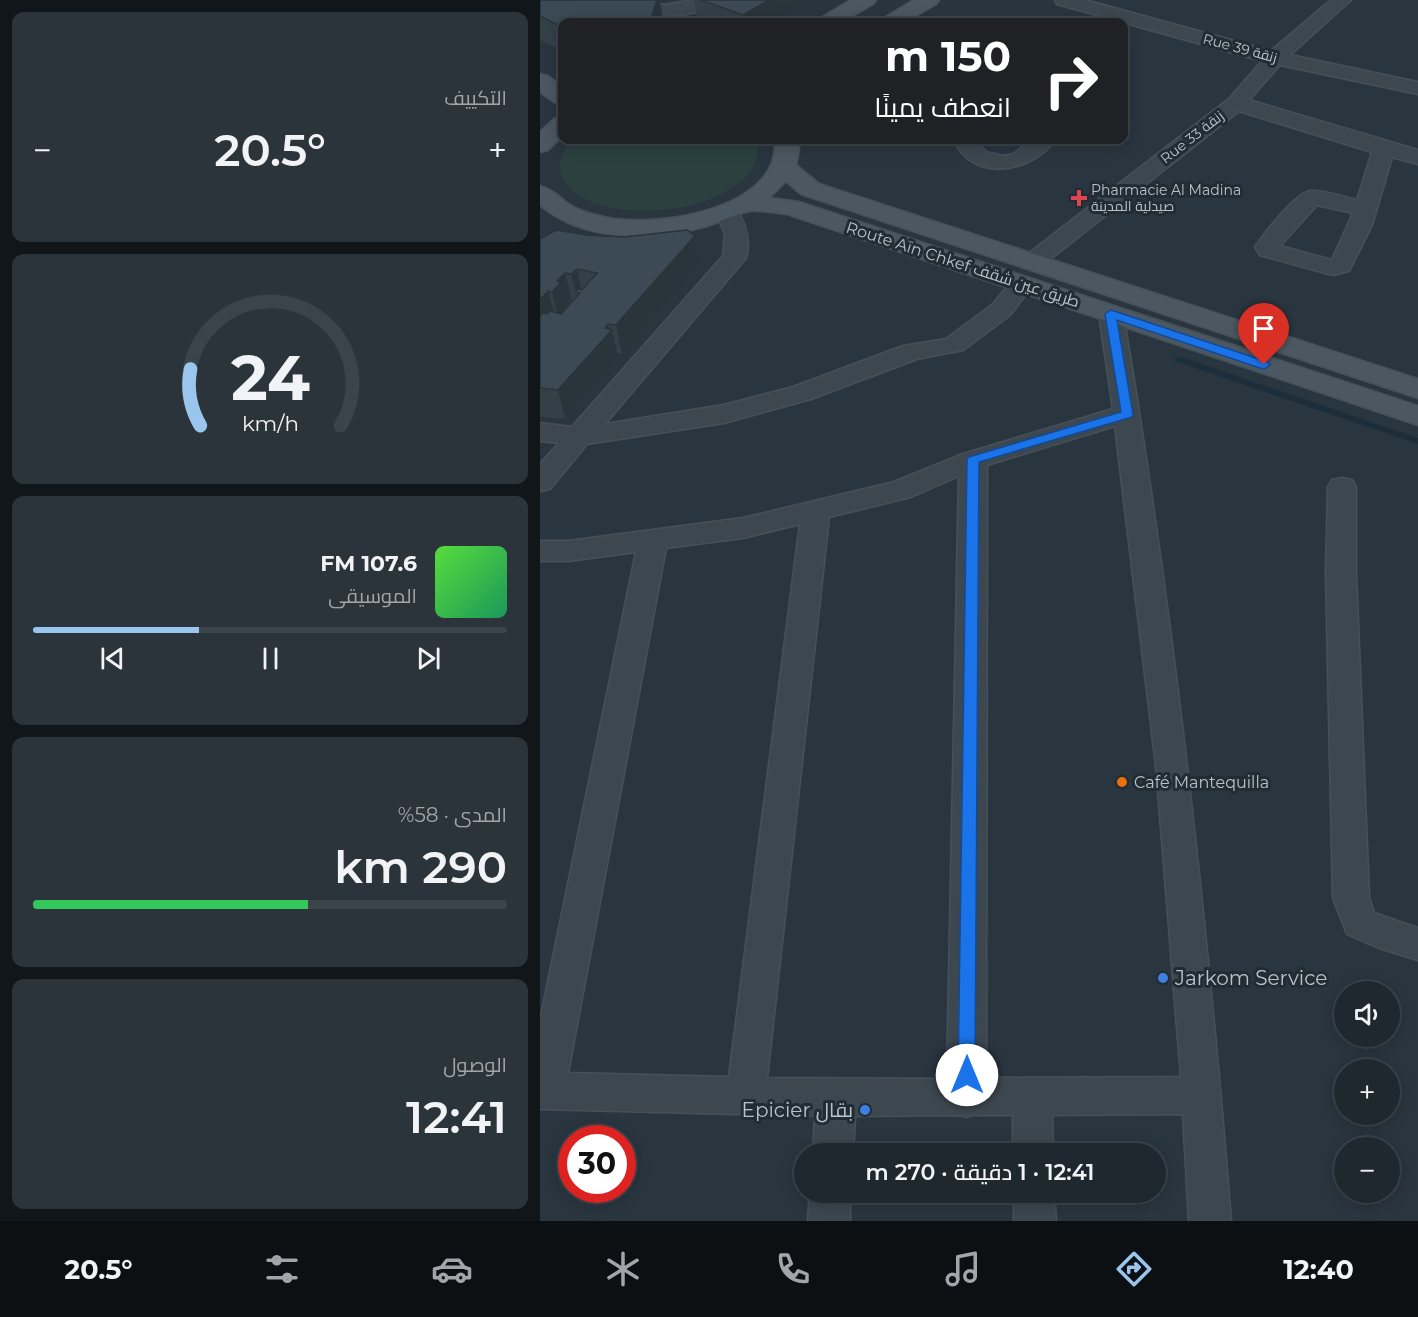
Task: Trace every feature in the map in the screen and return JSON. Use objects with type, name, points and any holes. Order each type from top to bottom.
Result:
[{"type":"main road","points":[[835,18],[866,0]]},
{"type":"main road","points":[[898,18],[928,0]]},
{"type":"main road","points":[[540,81],[558,94]]},
{"type":"main road","points":[[544,203],[584,220],[636,228],[690,223],[736,207],[769,186],[784,167],[788,154],[787,144]]},
{"type":"main road","name":"Route Aïn Chkef طريق عين شقف","points":[[784,167],[810,189],[1027,273],[1111,314],[1418,416]]},
{"type":"main road","name":"Route Aïn Chkef طريق عين شقف","points":[[736,207],[790,207],[1027,273],[1418,389]]},
{"type":"street","points":[[618,0],[640,9],[660,10],[681,9],[710,0]]},
{"type":"street","name":"Rue 39 زنقة","points":[[1064,0],[1119,18]]},
{"type":"street","name":"Rue 33 زنقة","points":[[540,432],[579,437],[723,414],[802,393],[912,352],[954,345],[1001,310],[1027,273],[1236,103],[1275,58],[1342,0]]},
{"type":"street","points":[[1128,18],[1144,6]]},
{"type":"street","name":"Rue 39 زنقة","points":[[1128,21],[1275,58],[1418,88]]},
{"type":"street","points":[[1236,103],[1384,149],[1418,157]]},
{"type":"street","points":[[966,144],[974,154],[986,159],[1008,162],[1018,160],[1039,144]]},
{"type":"street","points":[[1366,209],[1384,149]]},
{"type":"street","points":[[540,482],[734,258],[738,245],[736,207]]},
{"type":"street","points":[[1111,314],[1151,591],[1177,809],[1202,1095],[1210,1221]]},
{"type":"street","points":[[540,551],[568,551],[743,528],[901,490],[973,459],[1127,414]]},
{"type":"street","points":[[966,1099],[973,459]]},
{"type":"street","points":[[1342,487],[1341,572],[1351,898],[1360,923],[1392,938],[1418,944]]},
{"type":"street","points":[[746,1095],[816,510]]},
{"type":"street","points":[[653,540],[542,1091],[966,1099],[1202,1095]]},
{"type":"street","points":[[834,1143],[836,1098]]},
{"type":"street","points":[[1032,1098],[1033,1143]]},
{"type":"street","points":[[829,1221],[830,1203]]},
{"type":"street","points":[[1034,1203],[1035,1221]]},
{"type":"green space","points":[[569,144],[757,144],[758,153],[749,173],[720,195],[684,207],[636,211],[605,206],[579,196],[563,179],[560,167]]},
{"type":"building","points":[[540,0],[657,0],[651,18],[558,18],[558,25],[540,16]]},
{"type":"building","points":[[701,0],[769,0],[743,15]]},
{"type":"building","points":[[556,230],[624,237],[687,230],[695,236],[616,325],[608,324],[605,328],[612,330],[558,390],[540,388],[540,316],[550,311],[561,314],[580,293],[575,292],[578,289],[582,290],[597,273],[577,269],[571,274],[565,273],[557,281],[561,282],[552,292],[548,291],[540,300],[540,239]]},
{"type":"waterway","points":[[1178,359],[1418,441]]},
{"type":"place","name":"Pharmacie Al Madina صيدلية المدينة","points":[[1079,198]]},
{"type":"place","name":"Café Mantequilla","points":[[1122,782]]},
{"type":"place","name":"Jarkom Service","points":[[1163,978]]},
{"type":"place","name":"Epicier بقال","points":[[865,1110]]},
{"type":"route","points":[[967,1075],[973,459],[1127,414],[1111,314],[1264,365]]}]
